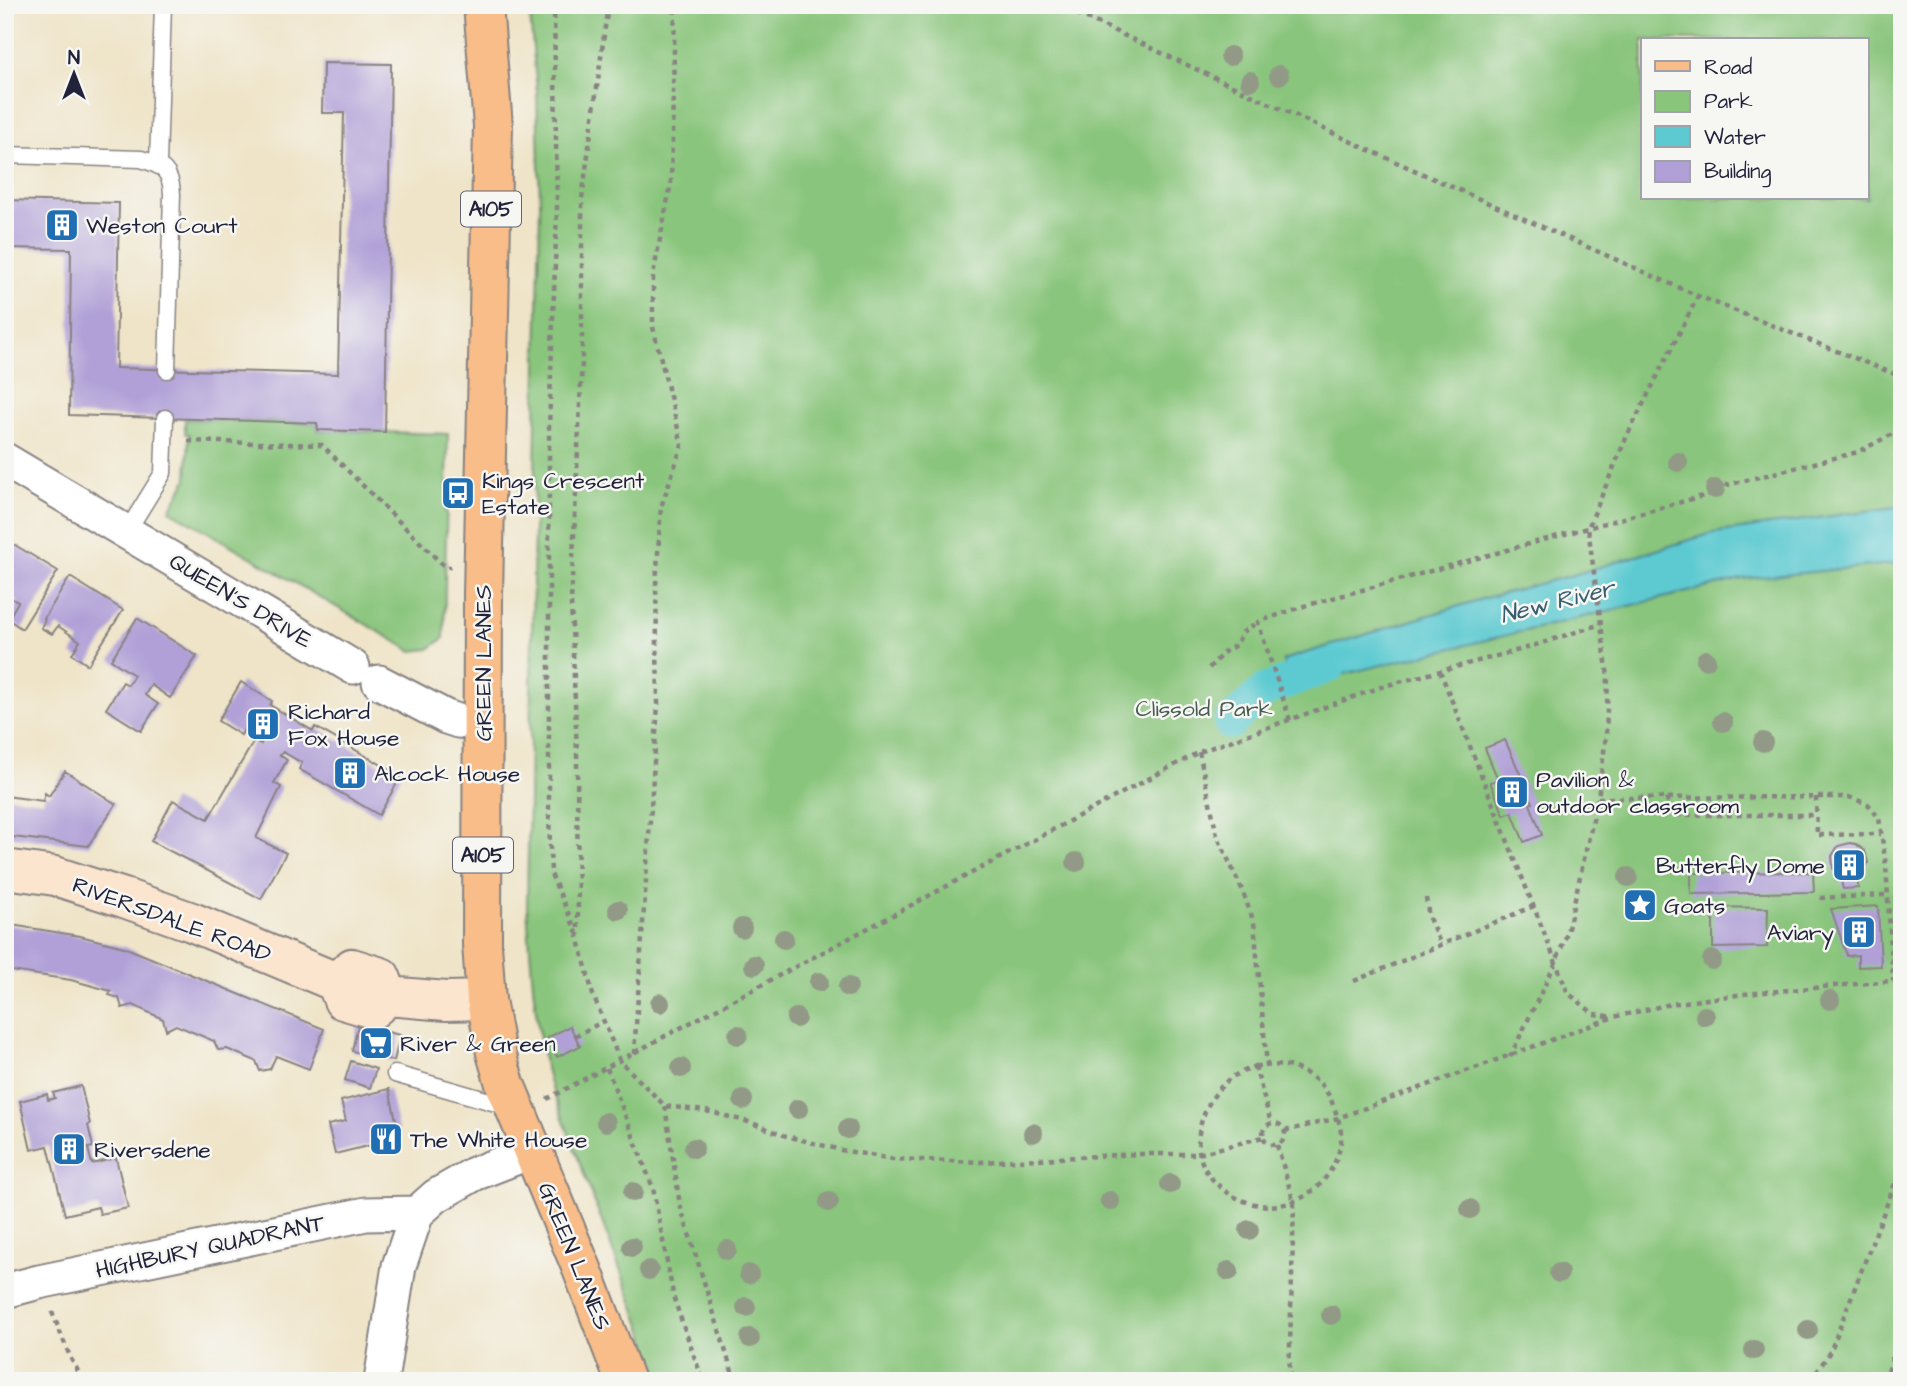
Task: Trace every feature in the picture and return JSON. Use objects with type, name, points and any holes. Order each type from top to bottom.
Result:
[{"type":"main road","name":"GREEN LANES","points":[[483,5],[493,127],[483,568],[482,944],[486,1000],[496,1052],[530,1104],[533,1151],[625,1381]]},
{"type":"street","name":"QUEEN'S DRIVE","points":[[5,460],[366,674],[446,718],[483,723]]},
{"type":"street","name":"RIVERSDALE ROAD","points":[[5,869],[55,876],[124,898],[365,990],[446,1001],[486,1000]]},
{"type":"street","points":[[381,1381],[399,1266],[417,1213],[436,1196],[474,1174],[533,1151]]},
{"type":"street","name":"HIGHBURY QUADRANT","points":[[5,1291],[366,1214],[417,1213]]},
{"type":"lane","points":[[158,163],[163,5]]},
{"type":"lane","points":[[5,155],[126,157],[158,163],[167,173],[172,183],[167,369]]},
{"type":"lane","points":[[126,533],[163,473],[165,418]]},
{"type":"lane","points":[[395,1074],[530,1104]]},
{"type":"path","points":[[554,5],[557,209],[549,428],[551,874],[578,936],[593,995],[620,1061],[665,1106],[680,1205],[735,1381]]},
{"type":"path","points":[[578,936],[577,753],[571,602],[582,362],[582,199],[608,5]]},
{"type":"path","points":[[635,1054],[658,704],[656,584],[661,507],[681,445],[653,327],[653,275],[671,183],[675,5]]},
{"type":"path","points":[[1059,5],[1356,144],[1698,296],[1902,377]]},
{"type":"path","points":[[1510,1057],[1556,962],[1567,933],[1598,798],[1606,736],[1608,677],[1588,528],[1627,436],[1698,296]]},
{"type":"path","points":[[1209,668],[1224,652],[1236,645],[1243,632],[1258,622],[1304,606],[1708,493],[1716,485],[1723,486],[1858,452],[1902,429]]},
{"type":"path","points":[[164,440],[322,445],[445,567],[483,568]]},
{"type":"path","points":[[1258,622],[1290,720]]},
{"type":"path","points":[[530,1104],[635,1054],[1199,752],[1384,686],[1523,649],[1601,624]]},
{"type":"path","points":[[1440,671],[1568,993],[1594,1014],[1614,1017]]},
{"type":"path","points":[[1199,752],[1217,835],[1254,922],[1267,1066]]},
{"type":"path","points":[[1816,797],[1817,835],[1881,834]]},
{"type":"path","points":[[1598,798],[1849,797],[1868,804],[1879,818],[1893,981]]},
{"type":"path","points":[[1666,798],[1677,815],[1816,815]]},
{"type":"path","points":[[1820,898],[1887,895]]},
{"type":"path","points":[[1426,898],[1431,925],[1441,945]]},
{"type":"path","points":[[1354,981],[1534,906]]},
{"type":"path","points":[[1285,1131],[1338,1118],[1614,1017],[1671,1004],[1744,994],[1902,980]]},
{"type":"path","points":[[575,1036],[604,1021]]},
{"type":"path","points":[[1255,1066],[1271,1123]]},
{"type":"path","points":[[1255,1066],[1289,1066],[1312,1076],[1328,1092],[1338,1118],[1342,1138],[1336,1160],[1326,1178],[1308,1196],[1294,1203],[1268,1205],[1245,1202],[1211,1178],[1198,1154],[1203,1116],[1214,1095],[1229,1078],[1255,1066]]},
{"type":"path","points":[[607,1068],[653,1188],[674,1299],[704,1381]]},
{"type":"path","points":[[665,1106],[706,1111],[749,1122],[786,1136],[841,1150],[893,1159],[981,1162],[1140,1154],[1198,1154],[1263,1137]]},
{"type":"path","points":[[1271,1123],[1281,1125],[1285,1131],[1284,1138],[1277,1145],[1270,1145],[1263,1137],[1266,1127],[1271,1123]]},
{"type":"path","points":[[1277,1145],[1294,1203],[1289,1381]]},
{"type":"path","points":[[1811,1381],[1831,1350],[1895,1183],[1902,1174]]},
{"type":"path","points":[[39,1282],[71,1359],[84,1381]]},
{"type":"path","points":[[1885,1381],[1902,1327]]},
{"type":"green space","name":"Clissold Park","points":[[529,5],[1902,5],[1902,1381],[662,1381],[549,1081],[534,994],[527,906],[540,204],[537,92]]},
{"type":"green space","points":[[185,419],[317,423],[318,430],[448,434],[444,638],[429,649],[412,651],[170,510],[187,479],[189,434],[185,434]]},
{"type":"water","points":[[1902,506],[1902,563],[1742,579],[1290,687],[1283,660],[1485,598],[1713,533]]},
{"type":"building","name":"Weston Court","points":[[323,63],[391,64],[385,432],[318,430],[317,423],[69,415],[71,249],[5,248],[5,200],[119,203],[116,368],[338,374],[344,113],[322,113]]},
{"type":"building","points":[[5,539],[58,571],[22,629],[8,619],[18,602],[5,594]]},
{"type":"building","points":[[70,577],[123,610],[88,665],[72,654],[80,641],[58,626],[52,634],[41,628],[44,618]]},
{"type":"building","points":[[137,618],[197,656],[170,698],[151,685],[145,695],[158,704],[141,731],[106,709],[123,682],[128,685],[134,675],[111,660]]},
{"type":"building","points":[[241,682],[272,701],[270,705],[313,731],[315,727],[401,776],[379,815],[299,769],[302,763],[283,752],[280,755],[287,760],[274,783],[281,787],[256,838],[286,853],[261,899],[151,841],[173,800],[208,819],[254,741],[261,744],[263,739],[245,728],[241,735],[218,721]]},
{"type":"building","name":"Pavilion & outdoor classroom","points":[[1505,740],[1533,803],[1530,804],[1542,835],[1524,842],[1512,812],[1504,815],[1490,782],[1498,780],[1485,748]]},
{"type":"building","points":[[65,771],[116,804],[88,846],[5,836],[5,796],[43,801],[45,793],[49,796]]},
{"type":"building","name":"Butterfly Dome","points":[[1850,843],[1865,851],[1868,863],[1863,874],[1858,877],[1858,888],[1843,889],[1840,877],[1833,868],[1832,856],[1838,846]]},
{"type":"building","points":[[1813,872],[1814,892],[1691,894],[1691,873]]},
{"type":"building","name":"Aviary","points":[[1878,906],[1881,966],[1858,967],[1858,955],[1847,956],[1831,909]]},
{"type":"building","points":[[1713,907],[1768,908],[1767,947],[1713,948]]},
{"type":"building","points":[[5,924],[80,936],[124,947],[324,1029],[309,1069],[276,1056],[270,1069],[260,1071],[256,1061],[227,1049],[218,1050],[214,1041],[176,1025],[166,1030],[163,1019],[133,1005],[122,1008],[119,998],[109,995],[111,991],[71,980],[5,970]]},
{"type":"building","name":"River & Green","points":[[358,1025],[400,1035],[394,1061],[352,1051]]},
{"type":"building","points":[[570,1026],[580,1046],[557,1057],[547,1038]]},
{"type":"building","points":[[351,1061],[376,1069],[370,1088],[345,1080]]},
{"type":"building","name":"Riversdene","points":[[81,1086],[90,1124],[88,1125],[93,1147],[88,1148],[92,1164],[116,1158],[128,1208],[100,1214],[98,1207],[65,1215],[48,1146],[31,1150],[20,1101],[47,1094],[48,1100],[55,1098],[53,1093]]},
{"type":"building","points":[[389,1089],[400,1138],[335,1154],[328,1125],[346,1121],[341,1101]]},
{"type":"waterway","name":"New River","points":[[1230,723],[1265,690],[1330,666]]},
{"type":"place","name":"Weston Court","points":[[62,225]]},
{"type":"place","name":"Kings Crescent Estate","points":[[458,493]]},
{"type":"place","name":"Richard Fox House","points":[[263,724]]},
{"type":"place","name":"Alcock House","points":[[350,773]]},
{"type":"place","name":"Pavilion & outdoor classroom","points":[[1512,792]]},
{"type":"place","name":"Butterfly Dome","points":[[1849,865]]},
{"type":"place","name":"Goats","points":[[1640,905]]},
{"type":"place","name":"Aviary","points":[[1859,932]]},
{"type":"place","name":"River & Green","points":[[376,1043]]},
{"type":"place","name":"The White House","points":[[386,1139]]},
{"type":"place","name":"Riversdene","points":[[69,1149]]}]
